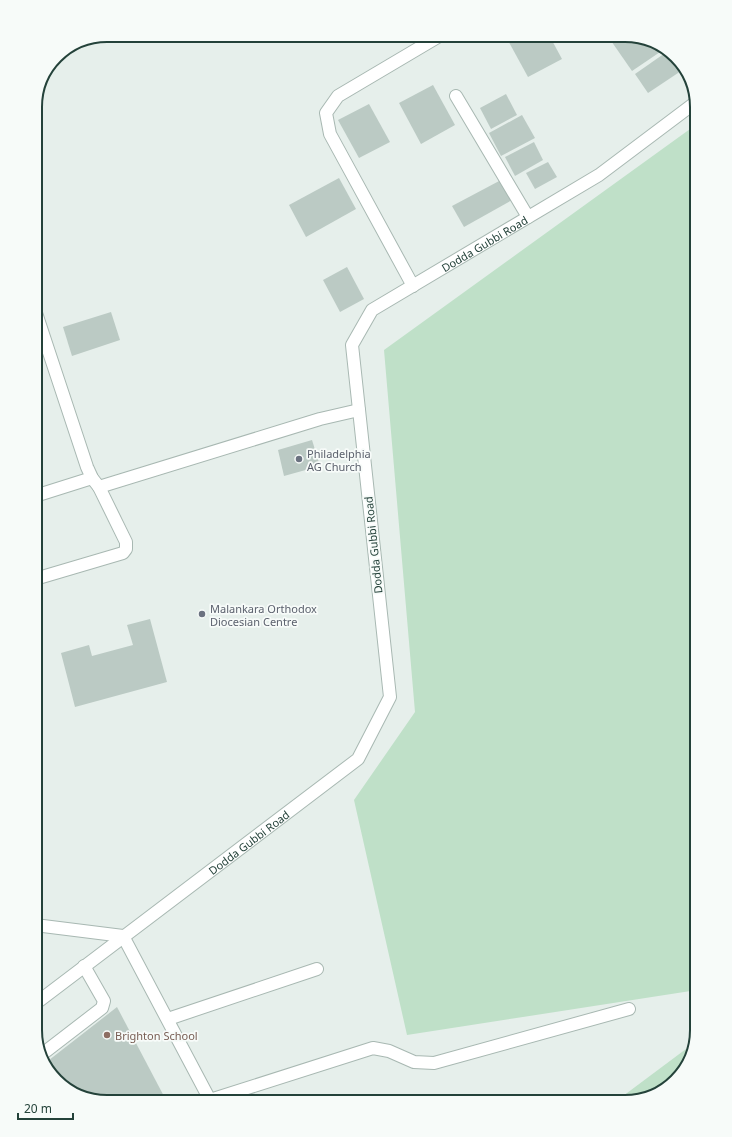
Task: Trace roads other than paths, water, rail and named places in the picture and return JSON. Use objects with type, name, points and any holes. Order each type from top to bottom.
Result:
[{"type":"street","points":[[413,286],[330,134],[326,113],[338,96],[429,42]]},
{"type":"street","points":[[456,96],[528,217]]},
{"type":"street","name":"Dodda Gubbi Road","points":[[42,999],[358,759],[390,697],[352,345],[372,310],[599,175],[690,107]]},
{"type":"street","points":[[42,332],[78,444],[95,482],[126,542],[126,549],[123,553],[42,577]]},
{"type":"street","points":[[42,494],[95,482],[320,419],[359,410]]},
{"type":"street","points":[[42,926],[123,936],[207,1095]]},
{"type":"street","points":[[45,1052],[102,1008],[104,1001],[84,966]]},
{"type":"street","points":[[168,1019],[317,970]]},
{"type":"street","points":[[228,1095],[373,1048],[389,1051],[414,1062],[434,1063],[628,1009]]},
{"type":"place","name":"Philadelphia AG Church","points":[[299,459]]},
{"type":"place","name":"Malankara Orthodox Diocesian Centre","points":[[202,614]]},
{"type":"place","name":"Brighton School","points":[[107,1035]]}]
